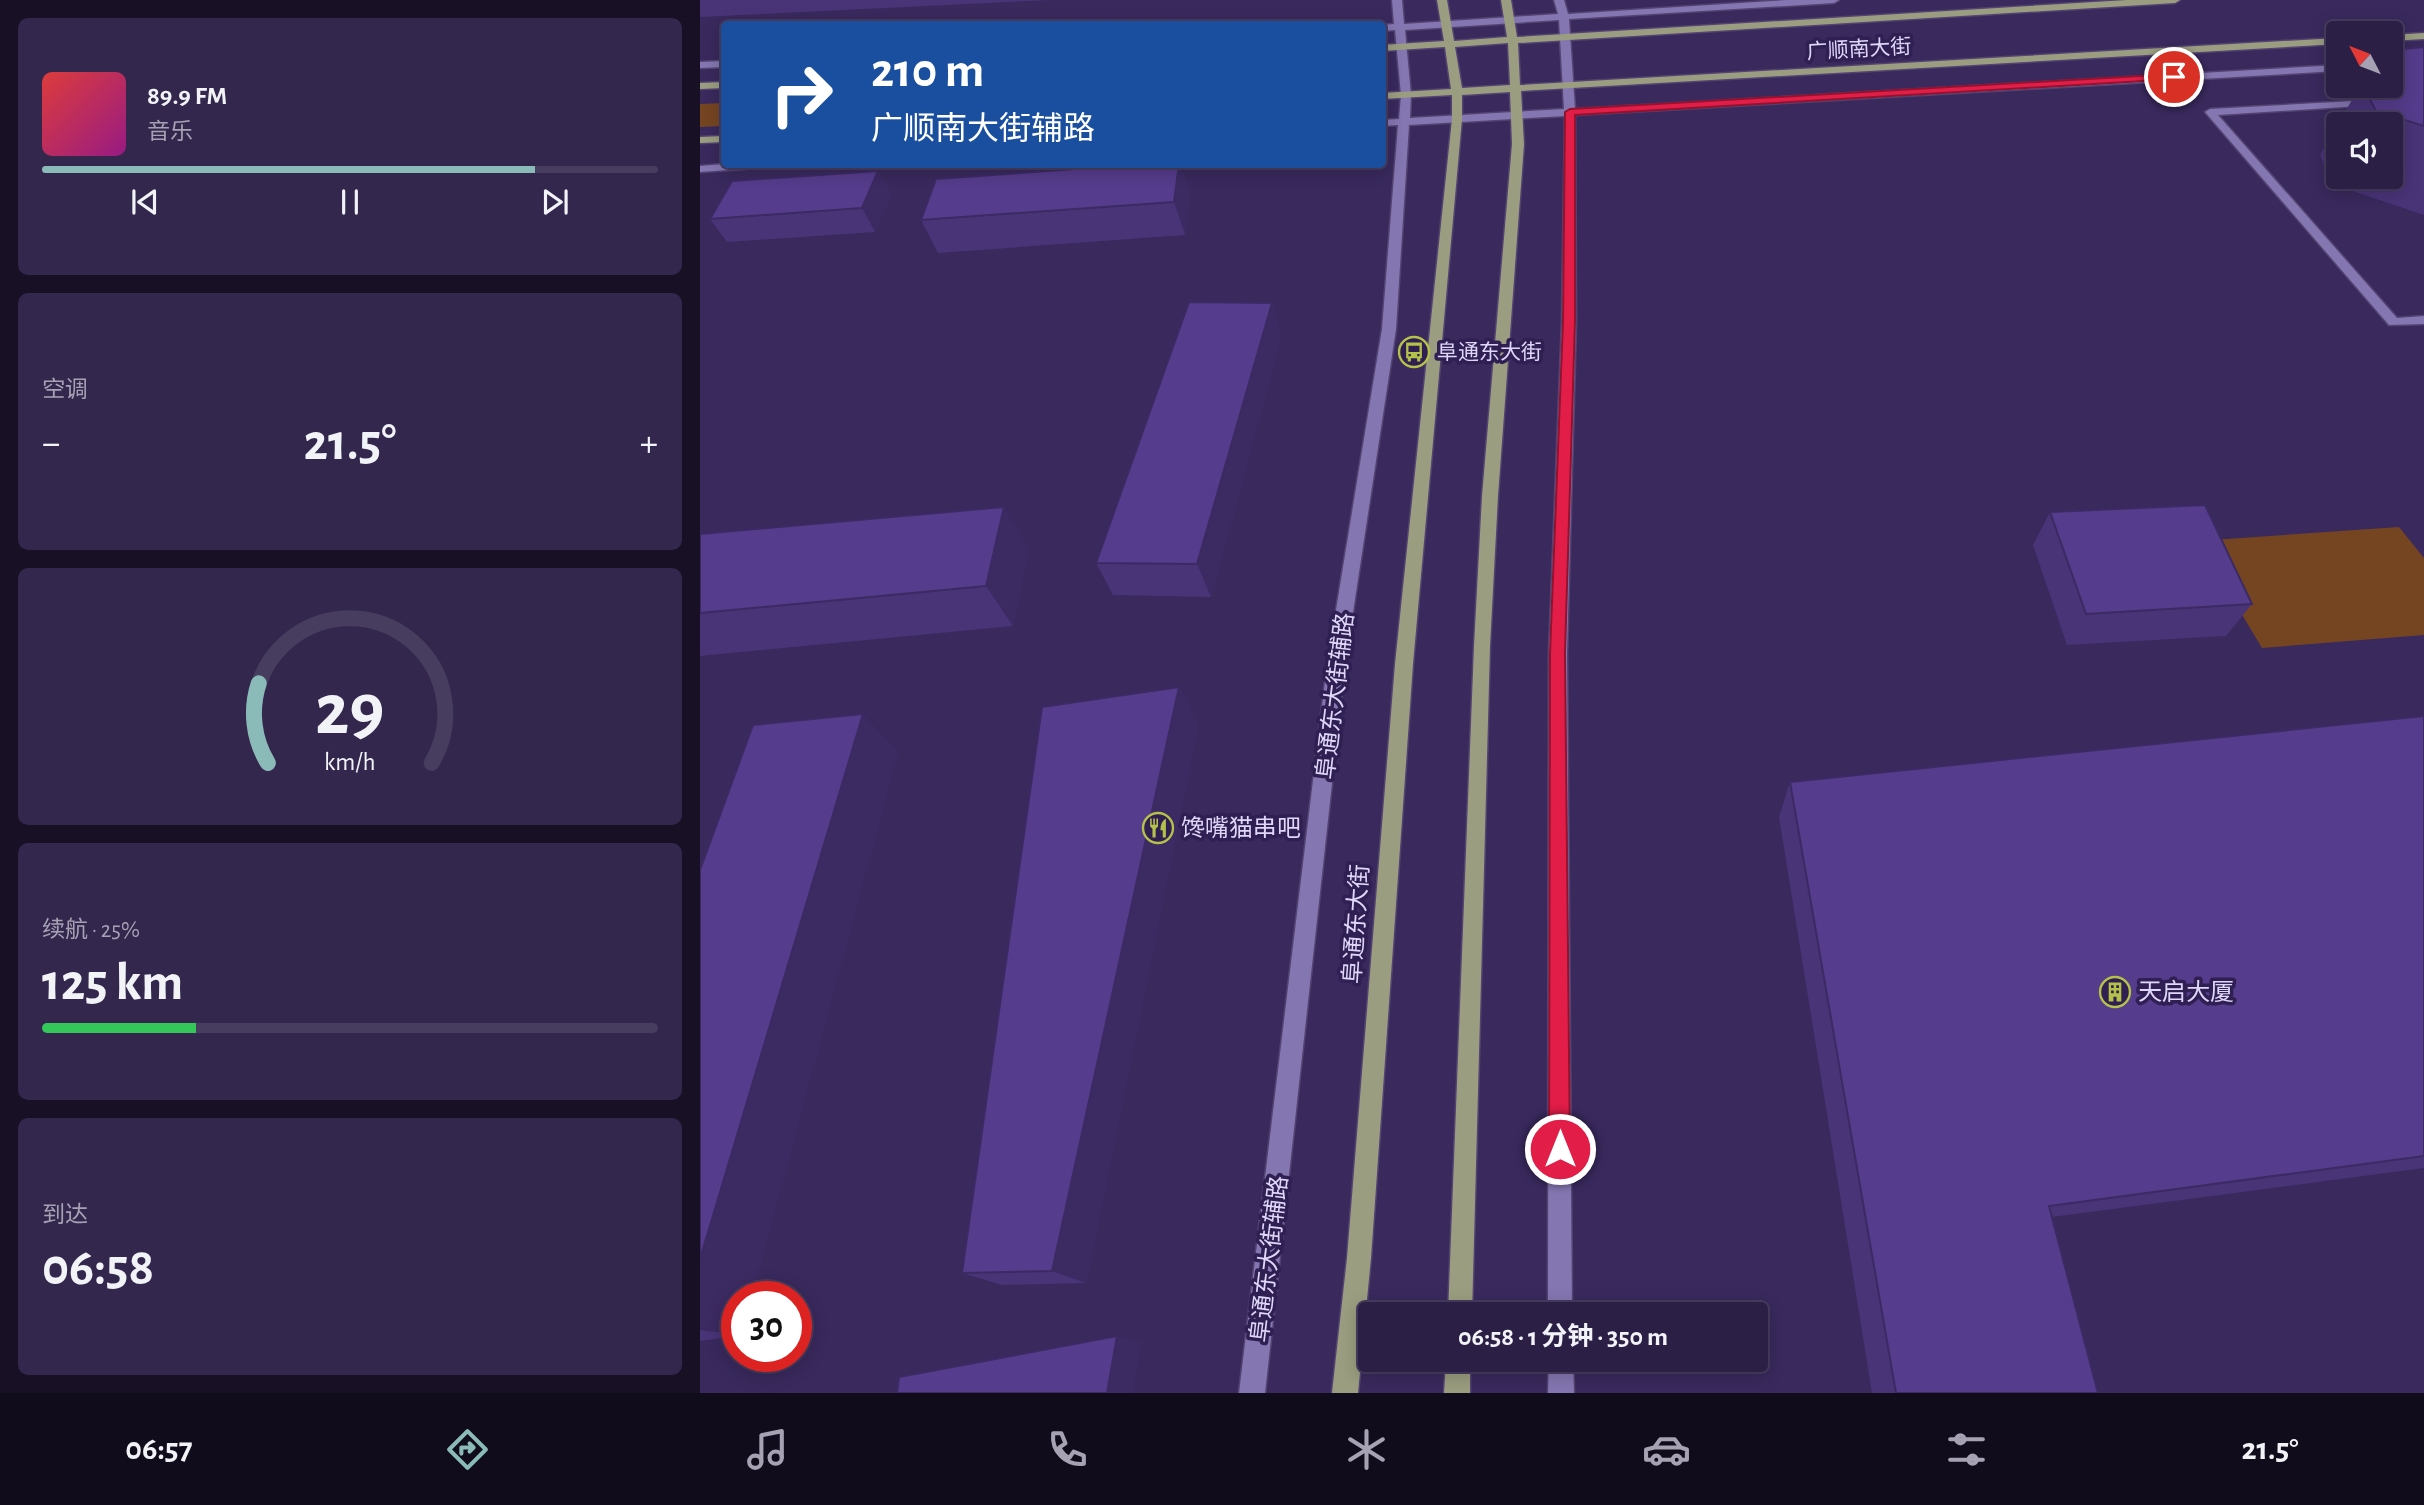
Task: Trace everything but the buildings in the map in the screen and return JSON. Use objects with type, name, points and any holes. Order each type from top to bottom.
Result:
[{"type":"main road","name":"阜通东大街","points":[[1345,1393],[1359,1258],[1404,664],[1457,119],[1457,92],[1442,0]]},
{"type":"main road","points":[[1460,1302],[1482,646],[1490,496],[1518,144],[1513,41],[1506,0]]},
{"type":"main road","name":"广顺南大街","points":[[1391,48],[2175,0]]},
{"type":"main road","points":[[2403,37],[2424,36]]},
{"type":"main road","name":"广顺南大街","points":[[1386,96],[2326,42]]},
{"type":"main road","points":[[700,86],[721,85]]},
{"type":"main road","points":[[700,141],[721,139]]},
{"type":"main road","points":[[1457,1393],[1458,1372]]},
{"type":"street","name":"阜通东大街辅路","points":[[1252,1393],[1336,665],[1389,329],[1406,95],[1391,48],[1391,27],[1397,0]]},
{"type":"street","points":[[1391,27],[1511,19],[1561,8],[1834,0]]},
{"type":"street","points":[[1560,1302],[1558,653],[1569,321],[1570,112],[1561,8]]},
{"type":"street","points":[[700,65],[721,64]]},
{"type":"street","points":[[1386,123],[2326,69]]},
{"type":"street","points":[[2384,102],[2210,112],[2394,322],[2424,320]]},
{"type":"street","points":[[700,169],[721,168]]},
{"type":"street","points":[[1561,1372],[1561,1393]]},
{"type":"shaded area","points":[[721,103],[721,126],[700,127],[700,104]]},
{"type":"shaded area","points":[[2399,527],[2424,558],[2424,635],[2262,648],[2198,541]]},
{"type":"place","name":"阜通东大街","points":[[1414,352]]},
{"type":"place","name":"馋嘴猫串吧","points":[[1158,828]]},
{"type":"place","name":"天启大厦","points":[[2115,992]]},
{"type":"route","points":[[1560,1149],[1558,653],[1569,321],[1570,112],[2174,77]]}]
